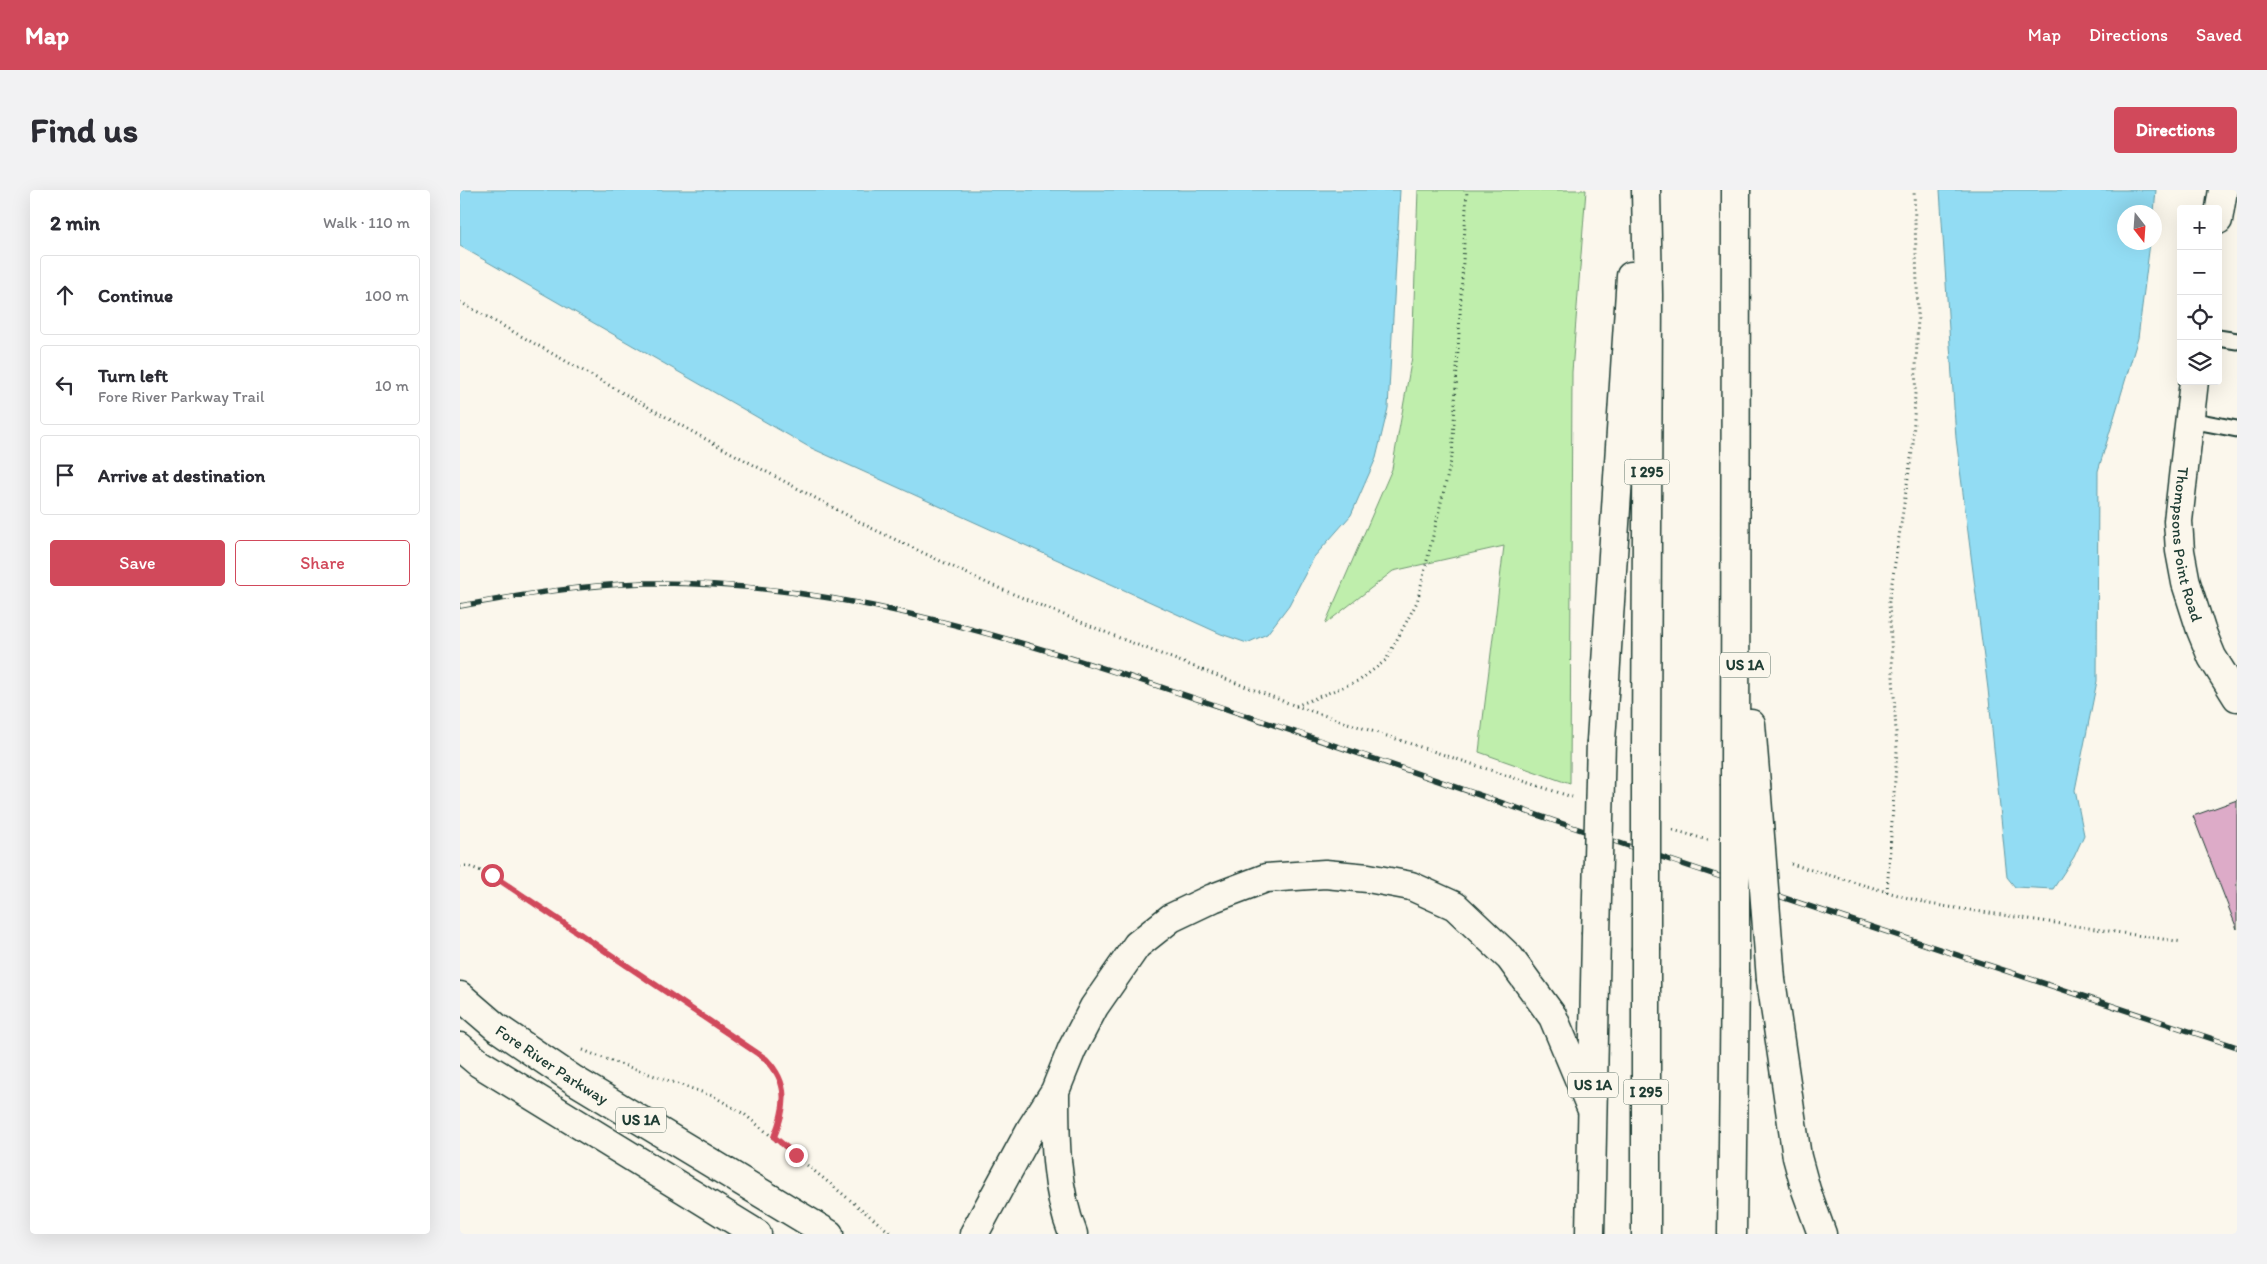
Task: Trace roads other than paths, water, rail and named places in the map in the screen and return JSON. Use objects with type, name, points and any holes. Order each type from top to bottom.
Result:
[{"type":"main road","name":"US 1A","points":[[1590,1234],[1601,740],[1637,190]]},
{"type":"main road","name":"I 295","points":[[1646,190],[1648,314],[1646,1234]]},
{"type":"main road","name":"US 1A","points":[[1736,190],[1734,545],[1746,784],[1771,980],[1797,1157],[1806,1190],[1822,1234]]},
{"type":"main road","points":[[2220,205],[2223,190]]},
{"type":"main road","name":"Thompsons Point Road","points":[[2194,385],[2178,521],[2180,551],[2186,584],[2201,630],[2212,657],[2237,697]]},
{"type":"main road","points":[[1732,1234],[1735,972],[1746,784]]},
{"type":"main road","points":[[974,1234],[1032,1128],[1055,1091],[1072,1049],[1094,1008],[1137,945],[1171,918],[1212,898],[1266,878],[1325,874],[1368,878],[1410,886],[1454,906],[1510,958],[1553,1018],[1592,1110]]},
{"type":"main road","name":"Fore River Parkway","points":[[460,996],[496,1027],[574,1080],[829,1234]]},
{"type":"main road","name":"US 1A","points":[[460,1047],[479,1062],[757,1234]]},
{"type":"main road","points":[[1055,1091],[1055,1133],[1059,1175],[1067,1218],[1073,1234]]},
{"type":"lane","points":[[2222,339],[2237,341]]},
{"type":"lane","points":[[2190,420],[2237,429]]},
{"type":"water","points":[[460,190],[1400,190],[1388,408],[1376,458],[1351,515],[1314,557],[1289,605],[1267,634],[1247,643],[1221,634],[809,447],[460,246]]},
{"type":"water","points":[[1940,190],[2156,190],[2155,205],[2117,205],[2117,250],[2149,250],[2138,338],[2098,471],[2097,681],[2075,790],[2084,835],[2074,857],[2053,889],[2015,887],[2007,877],[1988,689],[1956,438]]},
{"type":"railway","points":[[460,606],[552,591],[598,586],[644,583],[712,584],[846,601],[912,614],[1042,649],[1106,669],[1714,875],[2237,1047]]}]
